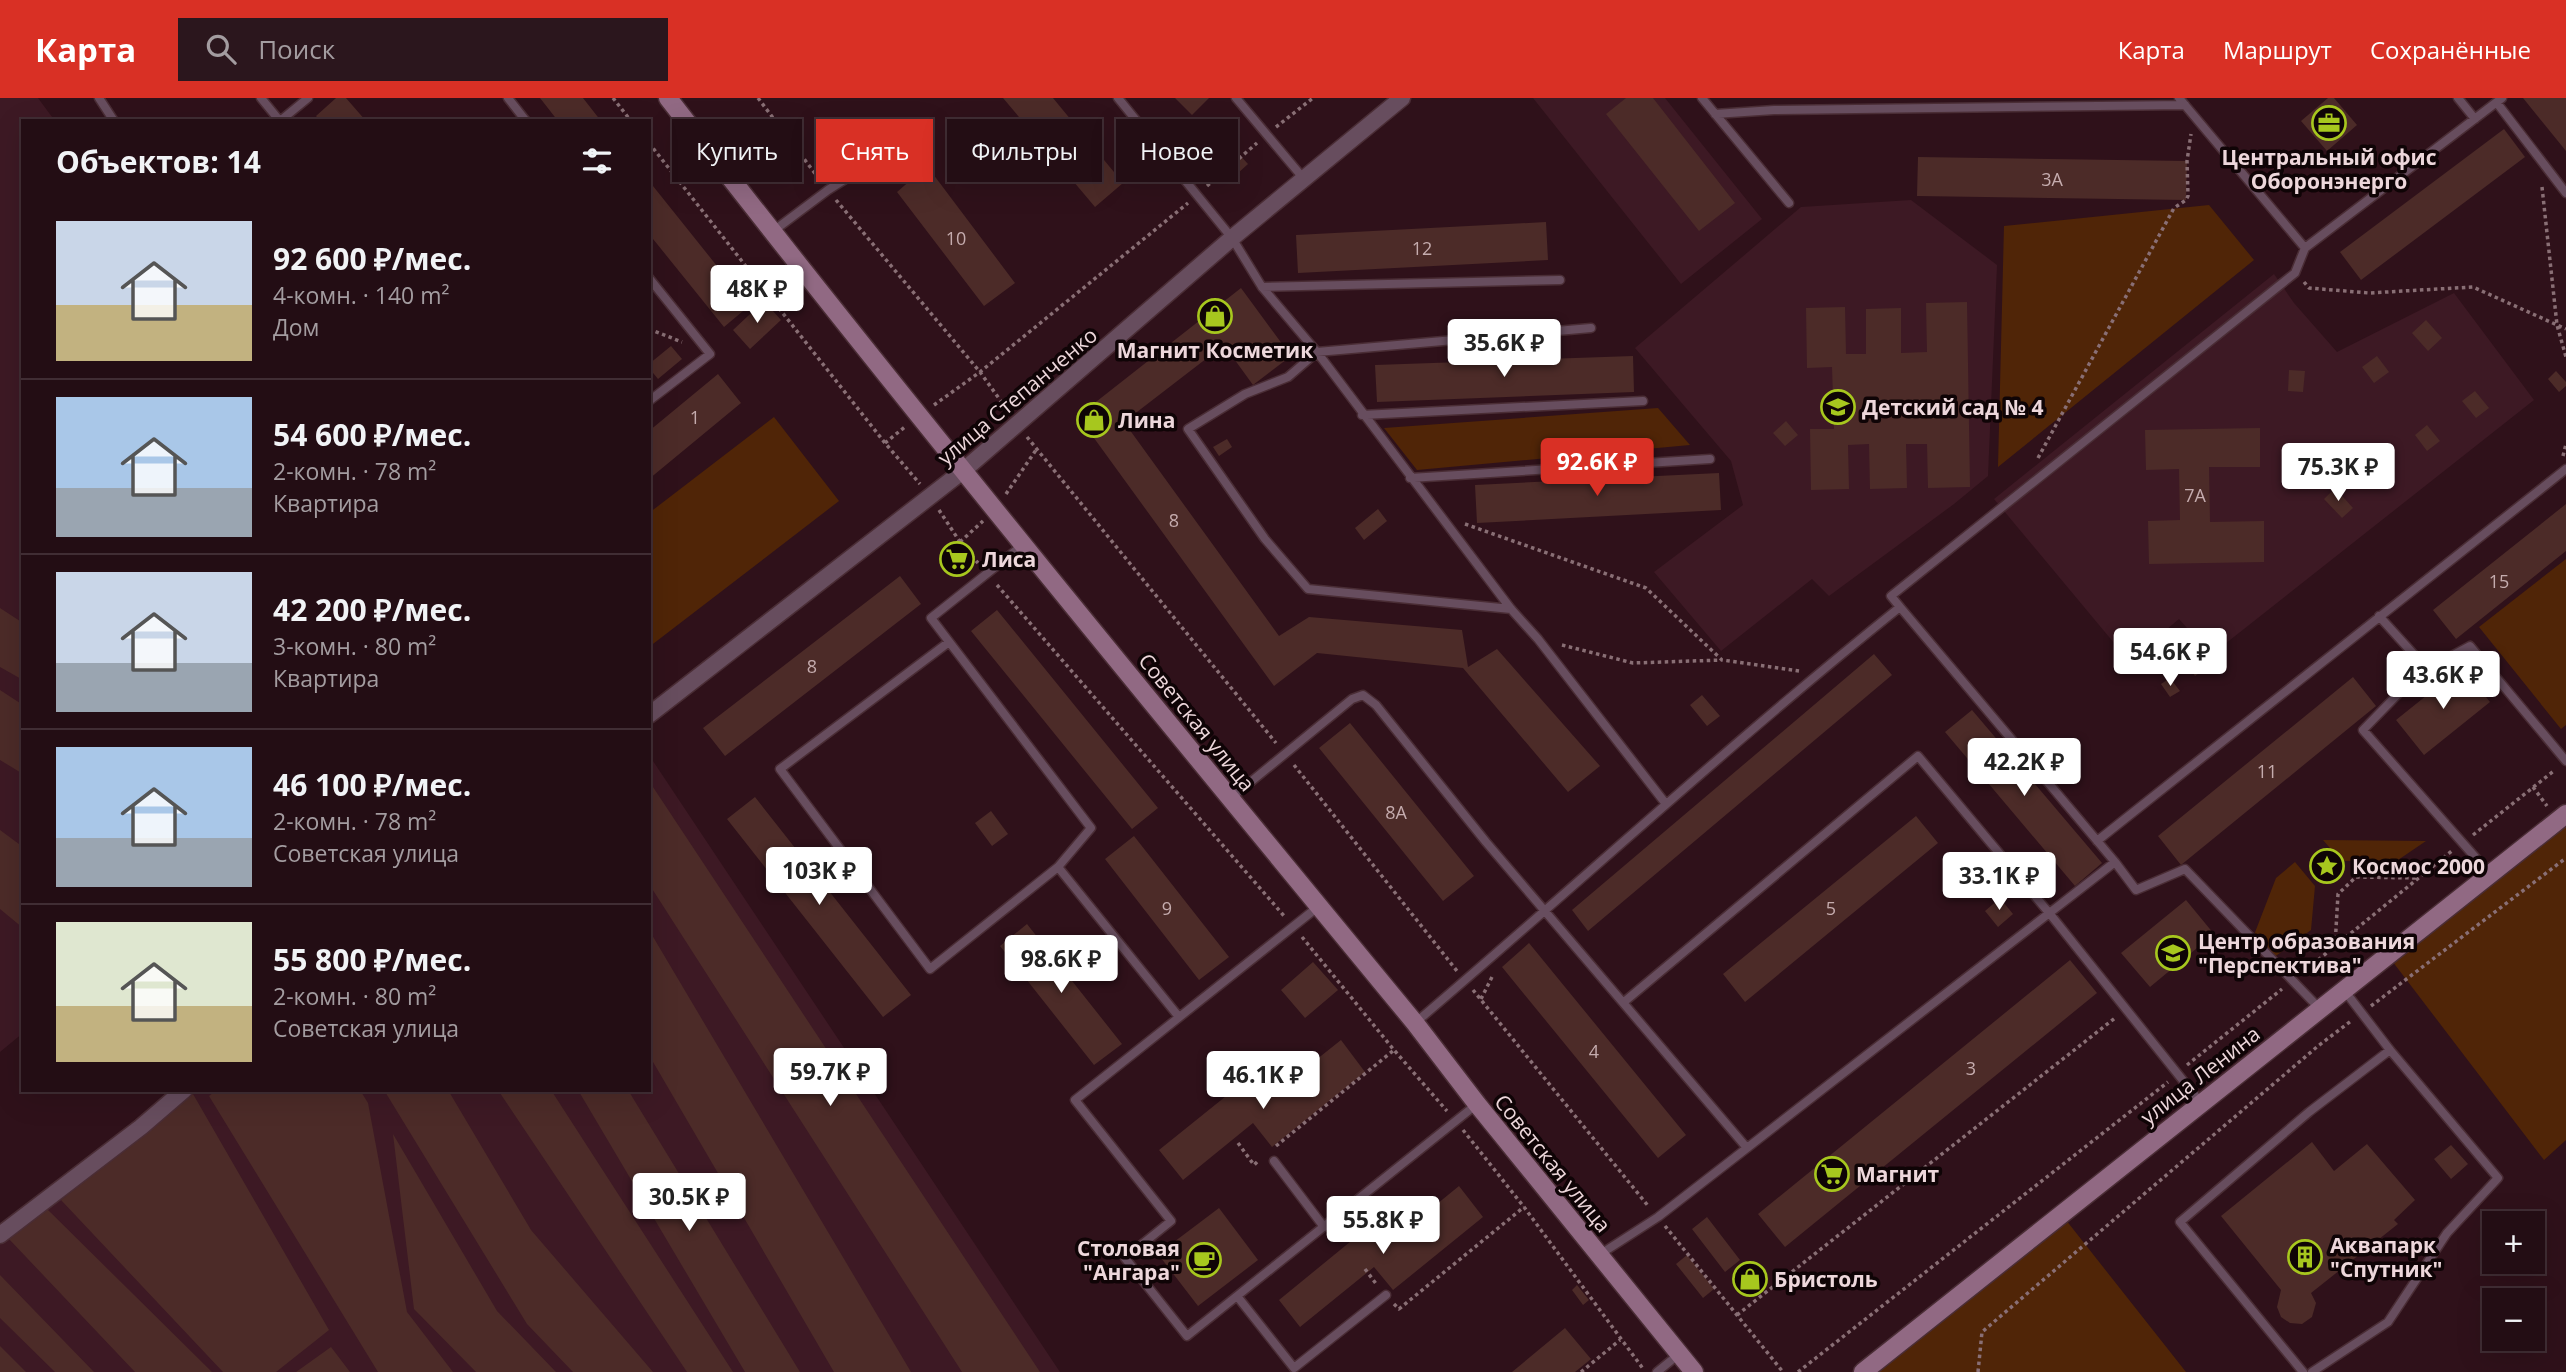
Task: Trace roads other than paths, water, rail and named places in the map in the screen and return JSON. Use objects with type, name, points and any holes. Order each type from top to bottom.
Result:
[{"type":"street","name":"Советская улица","points":[[668,98],[1023,545],[1415,1023],[1477,1104],[1694,1372]]},
{"type":"street","name":"улица Степанченко","points":[[651,713],[964,470],[1232,238],[1402,98]]},
{"type":"street","name":"улица Ленина","points":[[1863,1372],[2566,814]]},
{"type":"street","points":[[0,1235],[141,1127],[182,1092]]},
{"type":"lane","points":[[99,98],[113,119]]},
{"type":"lane","points":[[261,98],[278,119]]},
{"type":"lane","points":[[280,119],[308,98]]},
{"type":"lane","points":[[508,98],[524,119]]},
{"type":"lane","points":[[1118,98],[1232,238],[1262,287],[1317,352],[1511,609],[1538,639],[1666,804]]},
{"type":"lane","points":[[1236,98],[1304,180]]},
{"type":"lane","points":[[1702,98],[1789,203]]},
{"type":"lane","points":[[2458,98],[2475,120]]},
{"type":"lane","points":[[2320,1009],[2185,869],[2136,890],[1891,596],[2295,273],[2305,248],[2500,100],[2566,193]]},
{"type":"lane","points":[[1715,114],[1774,110],[2182,102],[2305,248]]},
{"type":"lane","points":[[772,232],[841,182]]},
{"type":"lane","points":[[1262,287],[1560,279]]},
{"type":"lane","points":[[651,280],[710,354],[651,399]]},
{"type":"lane","points":[[1511,609],[1308,589],[1265,539],[1188,429],[1245,394],[1288,377],[1317,352],[1591,328]]},
{"type":"lane","points":[[1362,415],[1643,401]]},
{"type":"lane","points":[[1410,478],[1710,459]]},
{"type":"lane","points":[[2096,841],[2566,469]]},
{"type":"lane","points":[[949,642],[780,769],[930,969],[1058,867],[1091,828],[931,618],[1023,545]]},
{"type":"lane","points":[[1415,1023],[1666,804],[1900,607]]},
{"type":"lane","points":[[2379,616],[2427,670]]},
{"type":"lane","points":[[2490,874],[2362,730],[2427,670],[2470,646],[2566,761]]},
{"type":"lane","points":[[1230,799],[1352,699],[1363,695],[1376,705],[1545,912],[1747,1148]]},
{"type":"lane","points":[[1624,1002],[1918,756],[2202,1103]]},
{"type":"lane","points":[[1599,1255],[1658,1217],[2115,862]]},
{"type":"lane","points":[[1058,867],[1179,1017]]},
{"type":"lane","points":[[1319,906],[1075,1100],[1171,1221],[1125,1258],[1187,1336],[1477,1104]]},
{"type":"lane","points":[[2312,1372],[2388,1322],[2447,1233],[2498,1178],[2344,990]]},
{"type":"lane","points":[[2303,1372],[2180,1222],[2309,1112],[2390,1049]]},
{"type":"lane","points":[[1275,1161],[1324,1227]]},
{"type":"lane","points":[[1237,1296],[1294,1368],[1386,1295]]},
{"type":"lane","points":[[1657,1372],[1679,1354]]},
{"type":"place","name":"Центральный офис Оборонэнерго","points":[[2329,123]]},
{"type":"place","name":"Магнит Косметик","points":[[1215,316]]},
{"type":"place","name":"Детский сад № 4","points":[[1838,407]]},
{"type":"place","name":"Лина","points":[[1094,420]]},
{"type":"place","name":"Лиса","points":[[957,559]]},
{"type":"place","name":"Космос 2000","points":[[2327,866]]},
{"type":"place","name":"Центр образования \"Перспектива\"","points":[[2173,953]]},
{"type":"place","name":"Магнит","points":[[1832,1174]]},
{"type":"place","name":"Аквапарк \"Спутник\"","points":[[2305,1257]]},
{"type":"place","name":"Столовая \"Ангара\"","points":[[1204,1260]]},
{"type":"place","name":"Бристоль","points":[[1750,1279]]}]
